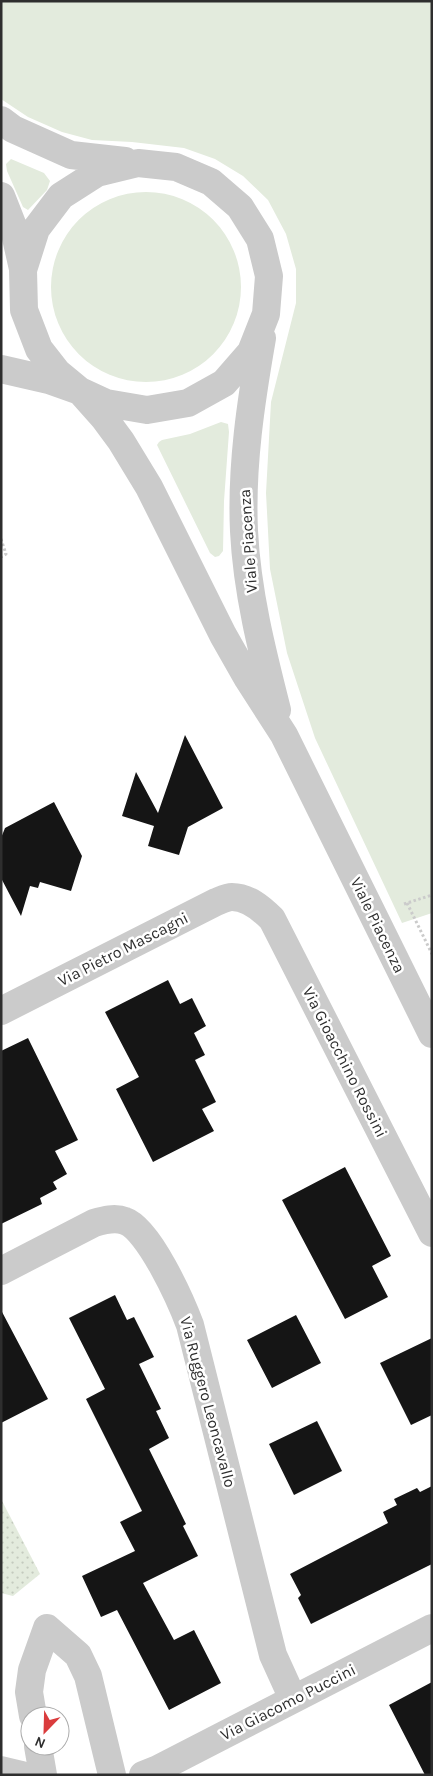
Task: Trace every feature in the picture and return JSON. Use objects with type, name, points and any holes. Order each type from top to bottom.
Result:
[{"type":"street","points":[[1,120],[13,129],[71,155],[176,167],[211,182],[240,207],[260,240],[269,276],[266,314],[251,352],[224,383],[188,403],[148,410],[106,404],[80,391],[49,380],[1,369]]},
{"type":"street","points":[[1,312],[17,297],[36,229],[62,196],[97,173],[138,163]]},
{"type":"street","points":[[1,196],[14,229],[23,278],[24,310],[39,349],[57,372],[80,391]]},
{"type":"street","name":"Viale Piacenza","points":[[266,314],[250,410],[244,480],[244,530],[250,589],[261,649],[284,735]]},
{"type":"street","name":"Viale Piacenza","points":[[80,391],[121,441],[140,471],[223,635],[248,679],[284,735],[432,1034]]},
{"type":"street","name":"Via Pietro Mascagni","points":[[1,1011],[216,902],[232,897],[248,901]]},
{"type":"street","name":"Via Gioacchino Rossini","points":[[248,901],[261,908],[272,919],[422,1201],[432,1233]]},
{"type":"street","name":"Via Ruggero Leoncavallo","points":[[1,1270],[94,1223],[108,1219],[124,1221],[137,1228],[146,1240],[180,1299],[190,1325],[273,1655],[293,1700]]},
{"type":"street","points":[[31,1706],[29,1692],[32,1670],[47,1628],[78,1655],[88,1676],[112,1775]]},
{"type":"street","name":"Via Giacomo Puccini","points":[[143,1775],[432,1628]]},
{"type":"street","points":[[40,1756],[43,1775]]},
{"type":"street","points":[[1,1770],[22,1775]]},
{"type":"path","points":[[1,539],[6,554],[1,557]]},
{"type":"path","points":[[407,903],[432,954]]},
{"type":"shaded area","points":[[1,1],[432,1],[432,913],[402,923],[315,738],[287,653],[270,569],[266,493],[271,402],[296,303],[296,269],[286,234],[268,200],[243,176],[215,159],[184,148],[92,140],[62,132],[28,117],[1,99]]},
{"type":"shaded area","points":[[11,159],[44,173],[50,181],[47,190],[28,210],[23,207],[7,171],[6,164]]},
{"type":"shaded area","points":[[146,192],[165,194],[182,199],[199,208],[213,220],[225,234],[234,251],[239,268],[241,287],[239,306],[234,323],[225,340],[213,354],[199,366],[182,375],[165,380],[146,382],[127,380],[110,375],[93,366],[79,354],[67,340],[58,323],[53,306],[51,287],[53,268],[58,251],[67,234],[79,220],[93,208],[110,199],[127,194]]},
{"type":"shaded area","points":[[221,422],[228,424],[229,432],[224,501],[223,551],[219,556],[215,557],[210,553],[157,445],[162,440],[190,434]]},
{"type":"shaded area","points":[[1,1499],[40,1574],[13,1596],[1,1593]]},
{"type":"building","points":[[185,735],[223,808],[188,827],[179,855],[148,846],[154,826],[122,816],[136,772],[158,813]]},
{"type":"building","points":[[54,802],[82,856],[71,891],[40,882],[38,888],[30,886],[21,916],[1,878],[1,838],[5,828]]},
{"type":"building","points":[[168,980],[180,1004],[192,998],[206,1026],[194,1033],[205,1055],[195,1060],[216,1102],[202,1109],[214,1131],[153,1162],[116,1089],[139,1077],[105,1012]]},
{"type":"building","points":[[28,1038],[78,1140],[55,1151],[67,1174],[53,1182],[57,1189],[40,1198],[42,1204],[1,1224],[1,1051]]},
{"type":"building","points":[[345,1167],[391,1256],[372,1266],[388,1297],[345,1319],[282,1200]]},
{"type":"building","points":[[115,1295],[127,1320],[134,1317],[154,1357],[139,1364],[161,1409],[156,1411],[169,1438],[149,1449],[186,1524],[183,1526],[198,1556],[143,1583],[174,1640],[194,1630],[221,1683],[169,1710],[117,1610],[101,1617],[82,1576],[135,1551],[120,1522],[142,1511],[86,1399],[105,1389],[69,1318]]},
{"type":"building","points":[[1,1310],[48,1399],[1,1423]]},
{"type":"building","points":[[296,1315],[321,1363],[272,1388],[247,1340]]},
{"type":"building","points":[[432,1338],[432,1415],[411,1425],[380,1363]]},
{"type":"building","points":[[317,1421],[342,1471],[294,1495],[269,1444]]},
{"type":"building","points":[[432,1486],[432,1564],[311,1624],[298,1598],[301,1595],[290,1574],[388,1523],[383,1512],[397,1505],[394,1499],[417,1488],[420,1492]]},
{"type":"building","points":[[432,1682],[432,1775],[425,1775],[389,1705]]}]
